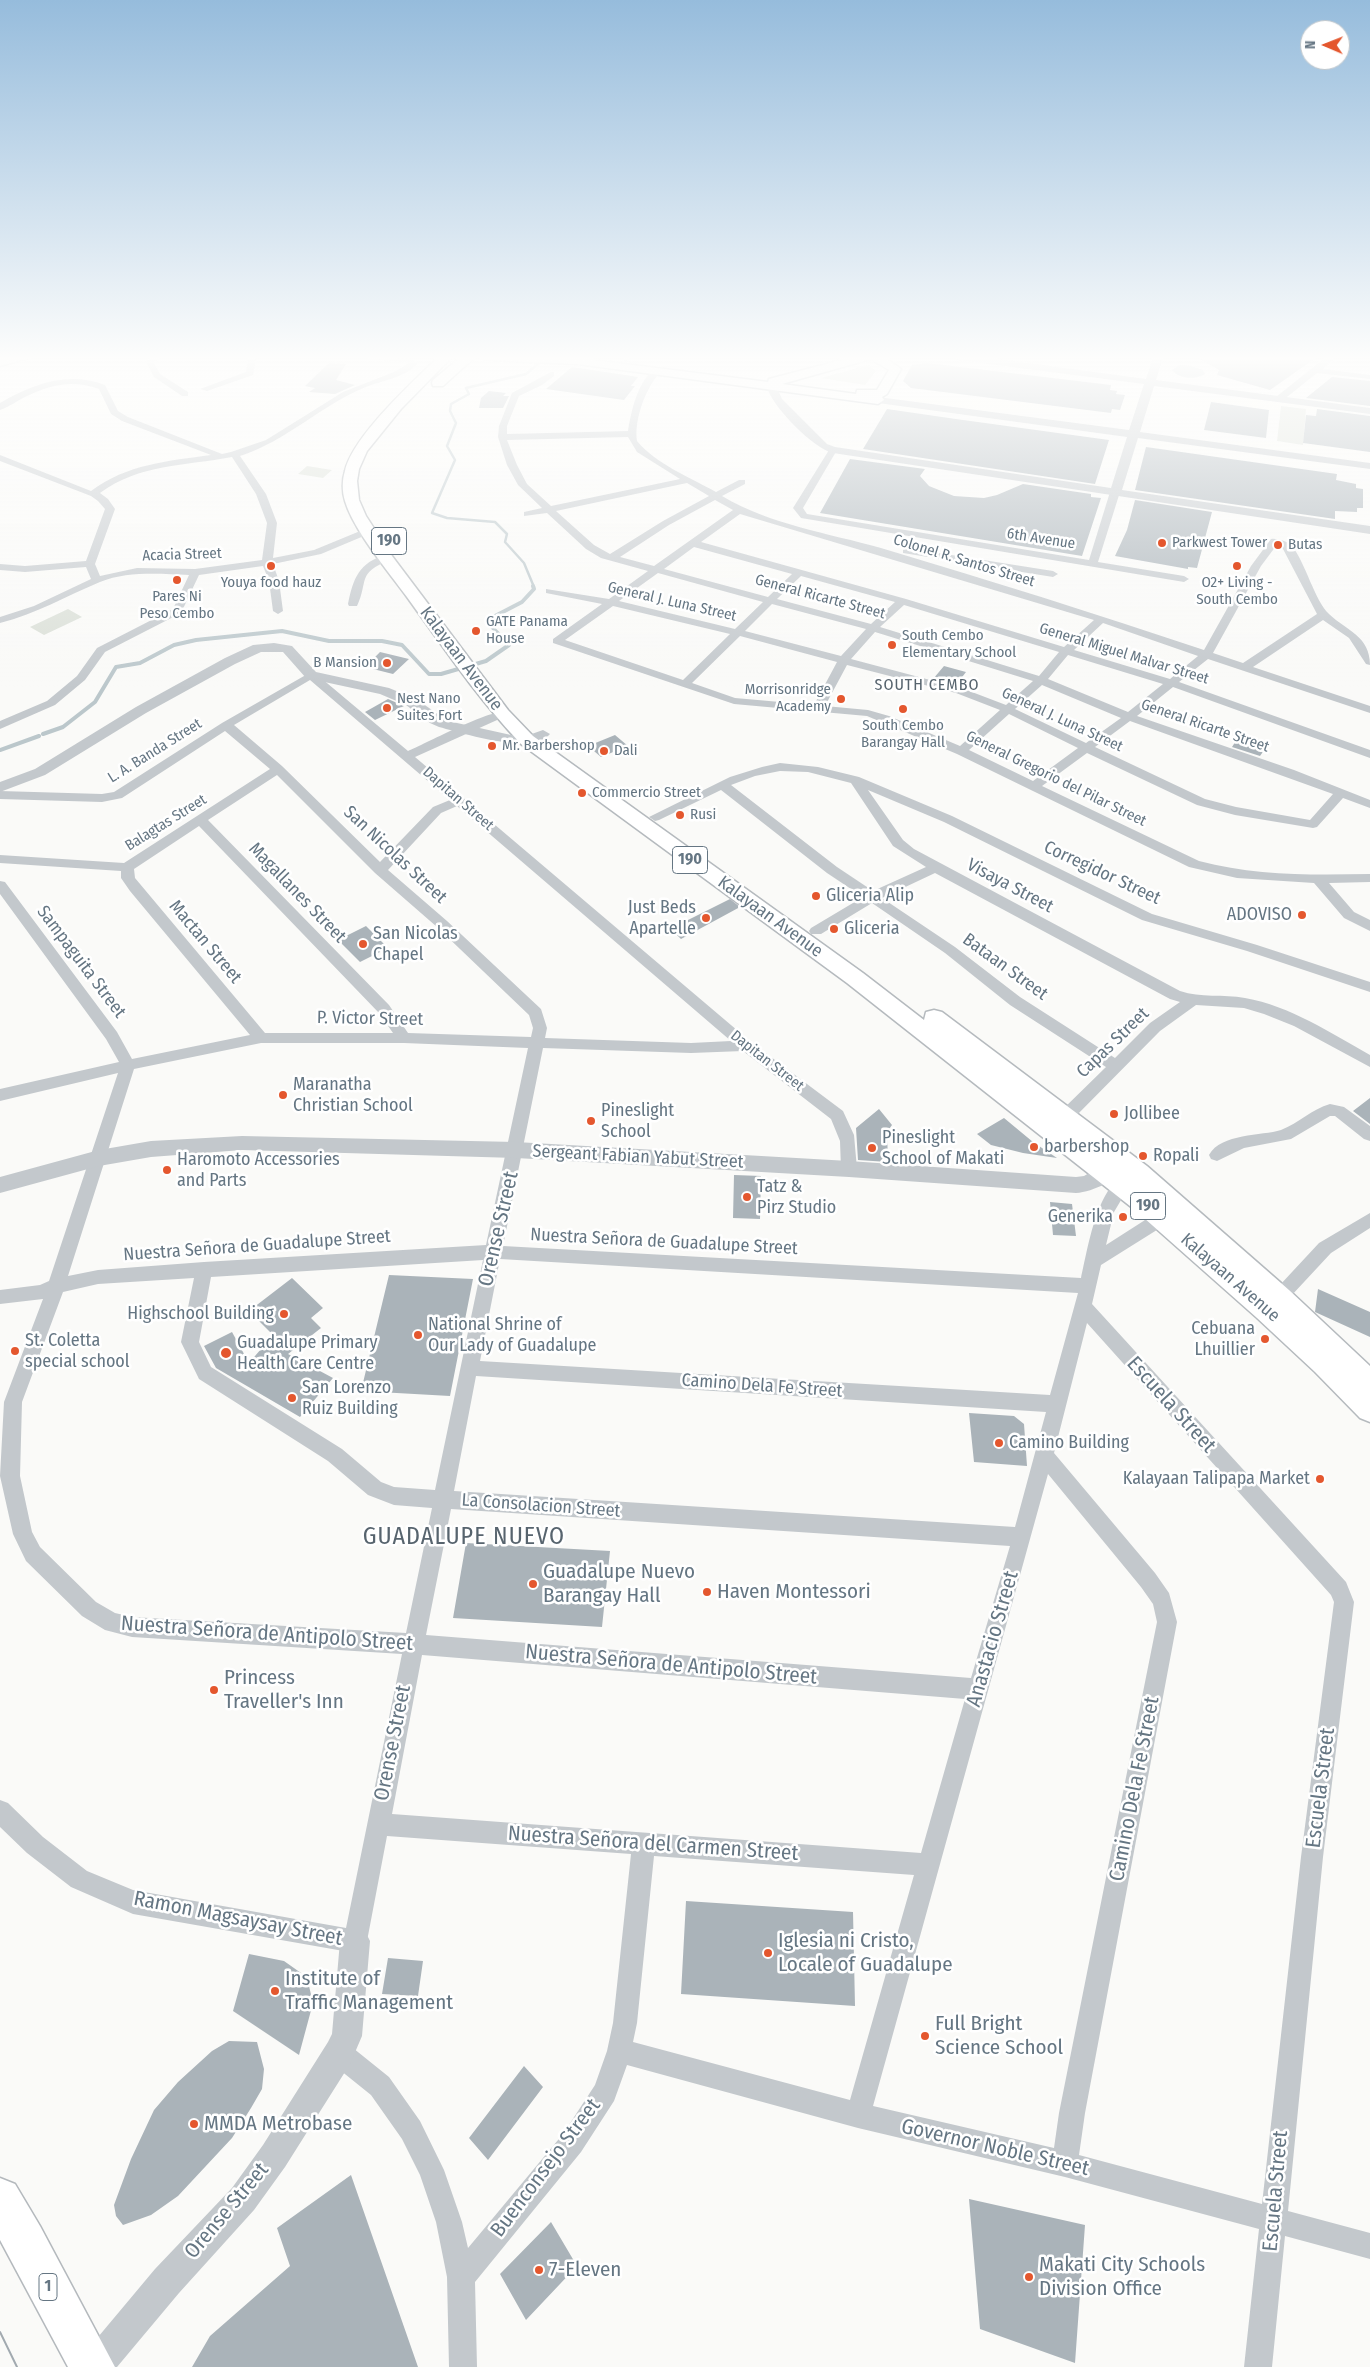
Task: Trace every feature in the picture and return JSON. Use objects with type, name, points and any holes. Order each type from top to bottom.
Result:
[{"type":"highway","name":"1","points":[[0,2199],[26,2242],[93,2367]]},
{"type":"main road","name":"Kalayaan Avenue","points":[[353,467],[350,481],[352,500],[368,531],[386,558],[479,676],[502,714],[655,817],[816,931],[1065,1117],[1122,1173],[1370,1384]]},
{"type":"main road","name":"Kalayaan Avenue","points":[[366,467],[363,485],[379,525],[450,630],[465,658]]},
{"type":"main road","name":"Kalayaan Avenue","points":[[479,676],[515,709],[535,737],[581,781],[1122,1173],[1162,1218],[1274,1304],[1325,1363],[1370,1409]]},
{"type":"street","points":[[24,467],[81,490],[94,493],[109,506],[110,509],[90,564],[97,580]]},
{"type":"street","points":[[94,493],[106,484],[147,467]]},
{"type":"street","points":[[243,467],[261,494],[272,523],[267,562],[274,581],[278,611]]},
{"type":"street","name":"General Ricarte Street","points":[[515,467],[523,485],[548,509],[590,547],[611,558],[655,568],[872,628],[1041,680],[1129,717],[1290,773],[1370,804]]},
{"type":"street","name":"Colonel R. Santos Street","points":[[668,467],[739,510],[786,526],[886,553],[1102,620],[1370,710]]},
{"type":"street","name":"6th Avenue","points":[[823,467],[798,508],[804,516],[1184,578]]},
{"type":"street","points":[[951,467],[1370,530]]},
{"type":"street","points":[[1093,563],[1124,467]]},
{"type":"street","points":[[527,514],[688,480]]},
{"type":"street","points":[[611,558],[714,495],[742,482]]},
{"type":"street","points":[[611,602],[655,568],[739,510]]},
{"type":"street","name":"Acacia Street","points":[[0,620],[38,608],[97,580],[137,572],[195,572],[267,562],[317,552],[368,531]]},
{"type":"street","points":[[1034,786],[1129,717],[1207,654],[1256,566],[1274,541],[1288,547],[1323,615],[1353,636],[1370,662]]},
{"type":"street","name":"General Miguel Malvar Street","points":[[692,544],[902,601],[1172,683],[1370,754]]},
{"type":"street","points":[[886,553],[900,550],[1053,574]]},
{"type":"street","points":[[352,604],[358,577],[362,571],[369,565],[386,558]]},
{"type":"street","points":[[0,567],[25,569],[90,564]]},
{"type":"street","points":[[0,725],[51,703],[81,678],[101,650],[178,610],[195,572]]},
{"type":"street","points":[[684,684],[739,633],[799,572]]},
{"type":"street","name":"General J. Luna Street","points":[[550,590],[611,602],[739,633],[960,691],[1007,709],[1166,787],[1201,802],[1268,817],[1313,824],[1340,793]]},
{"type":"street","points":[[818,708],[844,660],[872,628],[902,601]]},
{"type":"street","name":"General Gregorio del Pilar Street","points":[[611,602],[557,641],[738,702],[868,713],[885,718],[961,751],[1194,864],[1211,870],[1254,876],[1318,879],[1370,878]]},
{"type":"street","points":[[0,614],[12,616]]},
{"type":"street","points":[[1245,667],[1323,615]]},
{"type":"street","points":[[961,751],[1041,680],[1066,651],[1102,620]]},
{"type":"street","name":"Dapitan Street","points":[[0,787],[40,772],[141,710],[230,660],[258,648],[274,647],[287,649],[311,675],[460,800],[746,1046],[837,1115],[846,1129],[849,1144],[849,1169]]},
{"type":"street","points":[[311,675],[384,691],[411,702],[435,720],[465,729],[511,739],[535,737]]},
{"type":"street","name":"L. A. Banda Street","points":[[0,795],[109,798],[118,795],[226,725],[311,675]]},
{"type":"street","points":[[408,756],[502,714]]},
{"type":"street","name":"San Nicolas Street","points":[[226,725],[278,769],[380,870],[442,924],[536,1012],[540,1028],[539,1043]]},
{"type":"street","points":[[655,817],[723,785],[764,770],[780,767],[825,772],[855,780]]},
{"type":"street","name":"Balagtas Street","points":[[0,859],[127,867],[278,769]]},
{"type":"street","name":"Visaya Street","points":[[855,780],[898,843],[936,868],[1175,994],[1191,1001],[1222,1001],[1252,1004],[1300,1023],[1370,1062]]},
{"type":"street","name":"Corregidor Street","points":[[855,780],[948,820],[1148,917],[1252,948],[1370,987]]},
{"type":"street","name":"Bataan Street","points":[[723,785],[800,846],[872,898],[950,950],[1015,1001],[1116,1066]]},
{"type":"street","points":[[380,870],[438,810],[460,800]]},
{"type":"street","name":"Magallanes Street","points":[[201,820],[384,1009],[404,1038]]},
{"type":"street","name":"Mactan Street","points":[[127,867],[128,878],[135,888],[261,1038]]},
{"type":"street","points":[[816,931],[899,883],[936,868]]},
{"type":"street","points":[[1318,879],[1351,917],[1370,926]]},
{"type":"street","name":"Sampaguita Street","points":[[0,886],[112,1036],[128,1065]]},
{"type":"street","name":"Capas Street","points":[[1065,1117],[1155,1027],[1191,1001]]},
{"type":"street","name":"P. Victor Street","points":[[2,1091],[261,1038],[404,1038],[691,1048],[746,1046]]},
{"type":"street","name":"Orense Street","points":[[93,2367],[167,2281],[243,2199],[274,2156],[339,2052],[346,2036],[355,1941],[377,1824],[493,1252],[539,1043]]},
{"type":"street","name":"Nuestra Señora de Antipolo Street","points":[[128,1065],[56,1286],[7,1404],[10,1438],[10,1476],[23,1534],[33,1554],[89,1609],[112,1623],[167,1630],[413,1644],[978,1689]]},
{"type":"street","points":[[1217,1154],[1241,1142],[1285,1135],[1323,1112],[1330,1110],[1339,1112],[1370,1135]]},
{"type":"street","name":"Sergeant Fabian Yabut Street","points":[[0,1185],[99,1158],[151,1149],[242,1143],[516,1150],[849,1169],[1076,1185],[1088,1184],[1122,1173]]},
{"type":"street","name":"Anastacio Street","points":[[858,2115],[1022,1537],[1086,1296],[1106,1211],[1122,1173]]},
{"type":"street","points":[[1094,1261],[1162,1218]]},
{"type":"street","points":[[1274,1304],[1302,1271],[1325,1248],[1370,1220]]},
{"type":"street","name":"Nuestra Señora de Guadalupe Street","points":[[0,1297],[41,1292],[56,1286],[98,1277],[493,1252],[1086,1296]]},
{"type":"street","name":"La Consolacion Street","points":[[204,1269],[190,1342],[206,1373],[335,1455],[375,1489],[394,1496],[1022,1537]]},
{"type":"street","name":"Escuela Street","points":[[1086,1296],[1338,1589],[1344,1602],[1311,1867],[1279,2154],[1258,2367]]},
{"type":"street","name":"Camino Dela Fe Street","points":[[469,1368],[1056,1404]]},
{"type":"street","name":"Camino Dela Fe Street","points":[[1043,1454],[1148,1580],[1162,1600],[1168,1622],[1072,2113],[1065,2164]]},
{"type":"street","name":"Ramon Magsaysay Street","points":[[0,1811],[35,1845],[80,1879],[133,1902],[355,1941]]},
{"type":"street","name":"Nuestra Señora del Carmen Street","points":[[377,1824],[930,1865]]},
{"type":"street","name":"Buenconsejo Street","points":[[461,2277],[572,2143],[605,2092],[619,2051],[625,2023],[644,1844]]},
{"type":"street","name":"Governor Noble Street","points":[[619,2051],[858,2115],[1065,2164],[1370,2246]]},
{"type":"street","points":[[339,2052],[380,2086],[411,2130],[431,2170],[449,2222],[461,2277],[463,2367]]},
{"type":"shaded area","points":[[305,467],[332,470],[323,478],[298,474]]},
{"type":"shaded area","points":[[68,609],[82,617],[44,635],[30,627]]},
{"type":"building","points":[[845,467],[925,469],[920,476],[929,486],[954,496],[984,498],[997,495],[1023,484],[1091,494],[1091,497],[1101,498],[1082,556],[820,513]]},
{"type":"building","points":[[985,467],[1100,467],[1095,484]]},
{"type":"building","points":[[1141,467],[1291,467],[1337,474],[1336,480],[1356,484],[1356,488],[1363,489],[1363,508],[1357,508],[1357,512],[1335,511],[1335,519],[1135,490]]},
{"type":"building","name":"Parkwest Tower","points":[[1135,500],[1212,512],[1197,568],[1188,567],[1188,569],[1115,556],[1127,530]]},
{"type":"building","name":"B Mansion","points":[[380,652],[409,659],[393,674],[365,667]]},
{"type":"building","points":[[944,666],[966,672],[956,685],[933,679]]},
{"type":"building","name":"Nest Nano Suites Fort","points":[[388,699],[404,706],[375,720],[365,712]]},
{"type":"building","points":[[1241,733],[1269,743],[1260,756],[1232,747]]},
{"type":"building","name":"Dali","points":[[615,735],[628,746],[601,757],[588,746]]},
{"type":"building","name":"Just Beds Apartelle","points":[[730,899],[740,907],[681,939],[674,932],[678,925]]},
{"type":"building","name":"San Nicolas Chapel","points":[[366,926],[388,948],[360,962],[338,940]]},
{"type":"building","points":[[1370,1098],[1370,1124],[1353,1111]]},
{"type":"building","name":"Pineslight School of Makati","points":[[879,1109],[892,1125],[887,1132],[888,1162],[858,1160],[856,1128]]},
{"type":"building","points":[[1004,1118],[1033,1142],[1057,1158],[1023,1153],[991,1145],[977,1134]]},
{"type":"building","name":"Tatz & Pirz Studio","points":[[734,1175],[761,1176],[760,1219],[733,1218]]},
{"type":"building","points":[[1050,1202],[1072,1204],[1076,1236],[1053,1235]]},
{"type":"building","name":"National Shrine of Our Lady of Guadalupe","points":[[389,1275],[473,1279],[450,1396],[361,1391]]},
{"type":"building","points":[[292,1278],[323,1308],[311,1318],[321,1328],[288,1354],[333,1378],[300,1417],[216,1368],[204,1346],[232,1332],[249,1363],[273,1335],[249,1311]]},
{"type":"building","points":[[1318,1289],[1370,1312],[1370,1337],[1315,1312]]},
{"type":"building","name":"Camino Building","points":[[969,1413],[1014,1416],[1024,1424],[1027,1466],[974,1462]]},
{"type":"building","name":"Guadalupe Nuevo Barangay Hall","points":[[466,1543],[610,1551],[602,1627],[453,1618]]},
{"type":"building","name":"Iglesia ni Cristo, Locale of Guadalupe","points":[[686,1901],[853,1912],[855,2006],[681,1994]]},
{"type":"building","name":"Institute of Traffic Management","points":[[249,1954],[284,1961],[301,1973],[309,1986],[313,2003],[299,2055],[233,2011]]},
{"type":"building","points":[[388,1958],[423,1961],[418,1996],[382,1994]]},
{"type":"building","name":"MMDA Metrobase","points":[[229,2041],[257,2042],[264,2069],[262,2089],[232,2138],[178,2196],[151,2215],[123,2225],[116,2216],[114,2205],[131,2159],[154,2110],[178,2082],[212,2051]]},
{"type":"building","points":[[524,2066],[543,2087],[488,2160],[469,2138]]},
{"type":"building","points":[[351,2175],[418,2367],[192,2367],[210,2336],[290,2266],[277,2228]]},
{"type":"building","name":"Makati City Schools Division Office","points":[[969,2199],[1085,2225],[1075,2363],[980,2329]]},
{"type":"building","name":"7-Eleven","points":[[551,2222],[577,2266],[526,2320],[500,2274]]},
{"type":"waterway","points":[[452,467],[432,513],[447,518],[495,522],[507,534],[505,542],[524,563],[534,587]]},
{"type":"waterway","points":[[43,734],[63,727],[95,702],[116,667],[140,663],[174,645],[196,640],[282,631],[329,641],[382,641],[402,645],[429,674],[441,674],[486,661],[509,645],[492,627],[495,616],[522,602],[534,589],[533,586]]},
{"type":"waterway","points":[[0,750],[39,736]]},
{"type":"tram line","points":[[0,2332],[17,2367]]},
{"type":"place","name":"Parkwest Tower","points":[[1162,543]]},
{"type":"place","name":"Butas","points":[[1278,545]]},
{"type":"place","name":"Youya food hauz","points":[[271,566]]},
{"type":"place","name":"O2+ Living - South Cembo","points":[[1237,566]]},
{"type":"place","name":"Pares Ni Peso Cembo","points":[[177,580]]},
{"type":"place","name":"GATE Panama House","points":[[476,631]]},
{"type":"place","name":"South Cembo Elementary School","points":[[892,645]]},
{"type":"place","name":"B Mansion","points":[[387,663]]},
{"type":"place","name":"Morrisonridge Academy","points":[[841,699]]},
{"type":"place","name":"Nest Nano Suites Fort","points":[[387,708]]},
{"type":"place","name":"South Cembo Barangay Hall","points":[[903,709]]},
{"type":"place","name":"Mr. Barbershop","points":[[492,746]]},
{"type":"place","name":"Dali","points":[[604,751]]},
{"type":"place","name":"Commercio Street","points":[[582,793]]},
{"type":"place","name":"Rusi","points":[[680,815]]},
{"type":"place","name":"Gliceria Alip","points":[[816,896]]},
{"type":"place","name":"ADOVISO","points":[[1302,915]]},
{"type":"place","name":"Just Beds Apartelle","points":[[706,918]]},
{"type":"place","name":"Gliceria","points":[[834,929]]},
{"type":"place","name":"San Nicolas Chapel","points":[[363,944]]},
{"type":"place","name":"Maranatha Christian School","points":[[283,1095]]},
{"type":"place","name":"Jollibee","points":[[1114,1114]]},
{"type":"place","name":"Pineslight School","points":[[591,1121]]},
{"type":"place","name":"barbershop","points":[[1034,1147]]},
{"type":"place","name":"Pineslight School of Makati","points":[[872,1148]]},
{"type":"place","name":"Ropali","points":[[1143,1156]]},
{"type":"place","name":"Haromoto Accessories and Parts","points":[[167,1170]]},
{"type":"place","name":"Tatz & Pirz Studio","points":[[747,1197]]},
{"type":"place","name":"Generika","points":[[1123,1217]]},
{"type":"place","name":"Highschool Building","points":[[284,1314]]},
{"type":"place","name":"National Shrine of Our Lady of Guadalupe","points":[[418,1335]]},
{"type":"place","name":"Cebuana Lhuillier","points":[[1265,1339]]},
{"type":"place","name":"St. Coletta special school","points":[[15,1351]]},
{"type":"place","name":"Guadalupe Primary Health Care Centre","points":[[226,1353]]},
{"type":"place","name":"San Lorenzo Ruiz Building","points":[[292,1398]]},
{"type":"place","name":"Camino Building","points":[[999,1443]]},
{"type":"place","name":"Kalayaan Talipapa Market","points":[[1320,1479]]},
{"type":"place","name":"Guadalupe Nuevo Barangay Hall","points":[[533,1584]]},
{"type":"place","name":"Haven Montessori","points":[[707,1592]]},
{"type":"place","name":"Princess Traveller's Inn","points":[[214,1690]]},
{"type":"place","name":"Iglesia ni Cristo, Locale of Guadalupe","points":[[768,1953]]},
{"type":"place","name":"Institute of Traffic Management","points":[[275,1991]]},
{"type":"place","name":"Full Bright Science School","points":[[925,2036]]},
{"type":"place","name":"MMDA Metrobase","points":[[194,2124]]},
{"type":"place","name":"7-Eleven","points":[[539,2270]]},
{"type":"place","name":"Makati City Schools Division Office","points":[[1029,2277]]},
{"type":"district","name":"SOUTH CEMBO","points":[[927,686]]},
{"type":"district","name":"GUADALUPE NUEVO","points":[[464,1537]]}]
